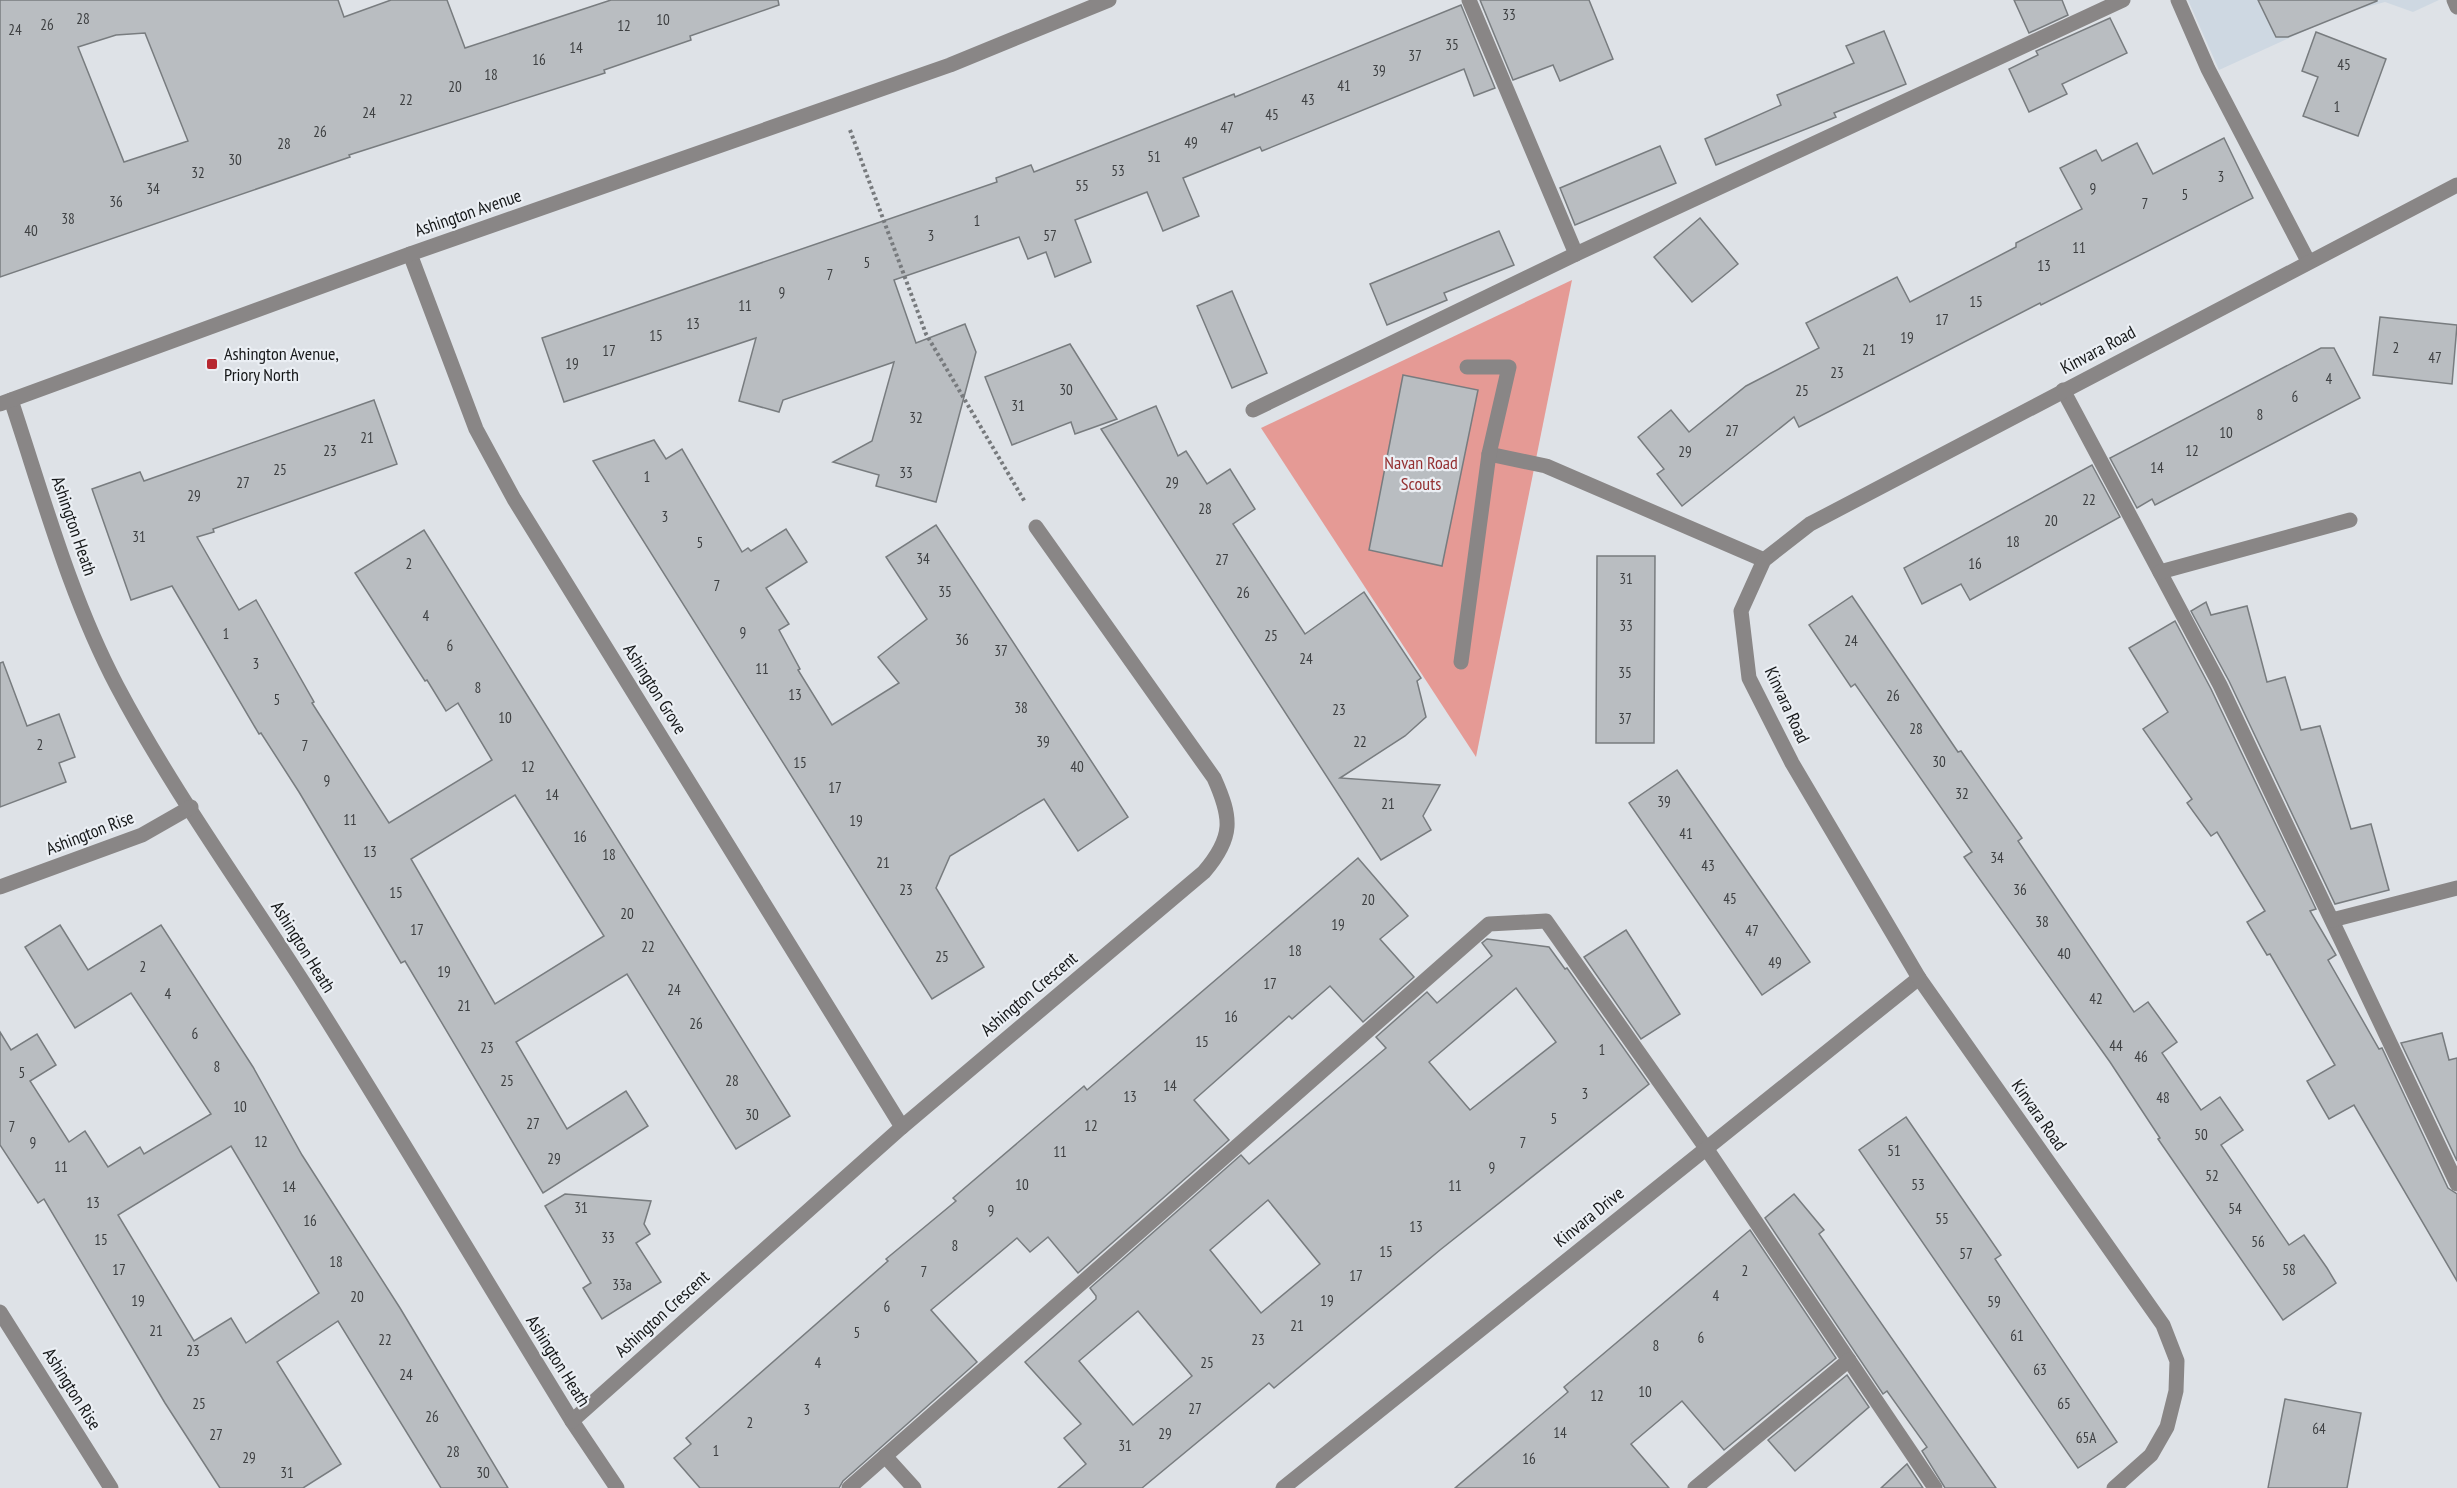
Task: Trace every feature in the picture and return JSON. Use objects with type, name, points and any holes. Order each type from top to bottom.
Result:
[{"type":"street","name":"Ashington Avenue","points":[[5,402],[410,254],[950,64],[1109,0]]},
{"type":"street","points":[[1469,0],[1576,254]]},
{"type":"street","points":[[1253,410],[1576,254],[2122,0]]},
{"type":"street","points":[[2178,0],[2208,69],[2308,261]]},
{"type":"street","points":[[2454,0],[2457,7]]},
{"type":"street","name":"Kinvara Road","points":[[2114,1488],[2151,1455],[2166,1427],[2176,1391],[2177,1361],[2163,1325],[1919,978],[1792,763],[1749,678],[1741,611],[1764,560],[1809,524],[2457,185]]},
{"type":"street","name":"Ashington Grove","points":[[410,254],[476,429],[514,499],[902,1127]]},
{"type":"street","points":[[1461,662],[1489,454],[1509,367],[1467,367]]},
{"type":"street","points":[[2063,390],[2220,685],[2457,1185]]},
{"type":"street","name":"Ashington Heath","points":[[5,402],[86,618],[117,685],[191,807],[307,988],[572,1421],[617,1488]]},
{"type":"street","points":[[1489,454],[1546,466],[1764,560]]},
{"type":"street","points":[[2160,572],[2350,520]]},
{"type":"street","name":"Ashington Crescent","points":[[572,1421],[902,1127],[1204,872],[1221,852],[1228,825],[1227,805],[1214,778],[1036,527]]},
{"type":"street","name":"Ashington Rise","points":[[0,887],[142,835],[191,807]]},
{"type":"street","points":[[2332,920],[2457,888]]},
{"type":"street","points":[[849,1488],[1489,924],[1546,921],[1706,1148],[1935,1488]]},
{"type":"street","name":"Kinvara Drive","points":[[1283,1488],[1919,978]]},
{"type":"street","name":"Ashington Rise","points":[[0,1312],[111,1488]]},
{"type":"street","points":[[1695,1488],[1849,1360]]},
{"type":"street","points":[[885,1456],[914,1488]]},
{"type":"path","points":[[840,104],[926,334],[1023,494],[1036,527]]},
{"type":"shaded area","points":[[2188,0],[2439,0],[2413,12],[2385,2],[2344,13],[2219,70]]},
{"type":"green space","name":"Navan Road Scouts","points":[[1572,280],[1476,757],[1261,428]]},
{"type":"building","points":[[0,0],[338,0],[344,17],[391,0],[447,0],[465,48],[611,0],[778,0],[779,5],[690,36],[691,40],[604,70],[605,73],[349,155],[350,157],[0,277]],"holes":[[[145,33],[188,141],[124,162],[78,47],[116,35]]]},
{"type":"building","points":[[1480,0],[1589,0],[1613,59],[1560,81],[1553,65],[1513,80]]},
{"type":"building","points":[[2014,0],[2062,0],[2068,15],[2029,33]]},
{"type":"building","points":[[2258,0],[2377,1],[2288,37],[2276,37]]},
{"type":"building","points":[[1461,5],[1495,88],[1474,96],[1464,69],[1262,151],[1260,147],[1183,178],[1199,216],[1163,231],[1147,192],[1075,220],[1091,262],[1055,277],[1046,252],[1028,259],[1019,237],[894,280],[916,343],[965,324],[976,352],[936,502],[876,486],[879,475],[833,462],[872,441],[894,362],[783,400],[779,412],[739,401],[756,338],[564,402],[542,338],[997,182],[996,178],[1031,165],[1034,172],[1234,94],[1235,97]]},
{"type":"building","points":[[2110,18],[2127,53],[2062,84],[2067,94],[2029,112],[2009,69],[2038,55],[2036,51]]},
{"type":"building","points":[[1884,31],[1906,84],[1834,113],[1836,117],[1716,165],[1705,139],[1781,105],[1777,95],[1854,63],[1846,46]]},
{"type":"building","points":[[2316,32],[2386,59],[2358,136],[2303,116],[2318,77],[2302,71]]},
{"type":"building","points":[[2224,138],[2253,198],[2041,305],[2040,303],[1799,427],[1794,417],[1682,506],[1657,474],[1664,469],[1638,437],[1671,410],[1689,432],[1746,386],[1819,348],[1806,323],[1897,277],[1910,302],[2016,247],[2016,243],[2082,209],[2060,168],[2096,150],[2102,161],[2137,143],[2153,174]]},
{"type":"building","points":[[1660,146],[1676,183],[1575,225],[1560,188]]},
{"type":"building","points":[[1700,218],[1738,264],[1692,302],[1654,257]]},
{"type":"building","points":[[1499,231],[1514,265],[1444,293],[1447,300],[1387,325],[1370,284]]},
{"type":"building","points":[[1232,291],[1267,373],[1232,388],[1197,306]]},
{"type":"building","points":[[2380,317],[2457,325],[2452,384],[2373,375]]},
{"type":"building","points":[[1070,344],[1117,419],[1075,434],[1071,422],[1012,445],[985,377]]},
{"type":"building","points":[[2321,348],[2334,348],[2360,398],[2155,505],[2152,499],[2137,508],[2110,458]]},
{"type":"building","name":"Navan Road Scouts","points":[[1403,375],[1478,390],[1442,566],[1369,550]]},
{"type":"building","points":[[374,400],[397,464],[213,529],[214,532],[197,537],[239,610],[256,600],[314,702],[312,703],[389,823],[492,760],[458,703],[446,711],[355,573],[424,530],[790,1116],[736,1149],[627,974],[516,1042],[567,1129],[626,1091],[648,1126],[543,1193],[405,961],[401,963],[299,792],[261,733],[259,734],[172,586],[131,600],[92,489],[140,472],[144,481]],"holes":[[[515,795],[604,936],[495,1004],[411,859]]]},
{"type":"building","points":[[1156,406],[1178,456],[1186,451],[1207,484],[1230,469],[1255,509],[1233,524],[1305,634],[1364,592],[1421,678],[1417,681],[1426,717],[1405,736],[1340,778],[1440,785],[1423,816],[1431,830],[1381,860],[1101,429]]},
{"type":"building","points":[[654,440],[666,459],[682,449],[742,552],[748,548],[751,551],[786,529],[807,562],[766,588],[789,624],[779,630],[800,669],[798,670],[832,725],[899,683],[878,657],[927,619],[886,557],[936,525],[1128,817],[1078,851],[1044,799],[950,856],[936,888],[984,967],[932,999],[593,461]]},
{"type":"building","points":[[2092,465],[2120,517],[1970,600],[1961,584],[1922,604],[1904,568]]},
{"type":"building","points":[[1597,556],[1655,556],[1654,743],[1596,743]]},
{"type":"building","points":[[1852,596],[1958,752],[1961,751],[2022,838],[2018,841],[2134,1012],[2148,1002],[2177,1042],[2162,1053],[2201,1110],[2220,1097],[2243,1130],[2221,1145],[2289,1245],[2304,1235],[2336,1283],[2283,1320],[2158,1139],[2160,1138],[2110,1062],[1964,857],[1972,852],[1855,684],[1851,687],[1809,625]]},
{"type":"building","points":[[2206,602],[2211,615],[2247,606],[2267,682],[2285,677],[2301,730],[2320,726],[2351,829],[2371,824],[2389,890],[2335,904],[2229,681],[2191,611]]},
{"type":"building","points":[[2175,621],[2211,689],[2316,909],[2310,911],[2336,955],[2328,960],[2379,1049],[2382,1048],[2448,1188],[2457,1194],[2457,1281],[2354,1105],[2329,1119],[2307,1081],[2335,1065],[2270,954],[2267,955],[2247,922],[2265,911],[2217,832],[2211,836],[2187,803],[2192,799],[2143,729],[2168,712],[2129,648]]},
{"type":"building","points":[[3,662],[27,726],[59,714],[75,757],[59,763],[66,782],[0,807],[0,663]]},
{"type":"building","points":[[1677,770],[1810,962],[1762,995],[1629,803]]},
{"type":"building","points":[[1358,858],[1408,916],[1380,939],[1414,977],[1363,1022],[1330,986],[1292,1019],[1289,1016],[1194,1100],[1229,1140],[1078,1273],[1048,1237],[1030,1252],[1017,1238],[931,1310],[977,1362],[843,1481],[839,1488],[700,1488],[674,1458],[691,1444],[686,1438],[888,1261],[886,1259],[956,1201],[953,1198],[1084,1086],[1087,1090]]},
{"type":"building","points":[[60,925],[88,970],[161,925],[253,1067],[302,1155],[400,1308],[508,1488],[441,1488],[338,1321],[277,1362],[341,1464],[303,1488],[220,1488],[165,1403],[44,1199],[38,1203],[0,1145],[0,1032],[11,1050],[37,1034],[56,1065],[30,1081],[69,1142],[85,1131],[108,1167],[140,1147],[144,1154],[211,1114],[131,993],[75,1028],[25,947]],"holes":[[[231,1146],[319,1293],[246,1343],[231,1318],[194,1341],[118,1215]]]},
{"type":"building","points":[[1626,930],[1680,1014],[1641,1039],[1584,957]]},
{"type":"building","points":[[1487,939],[1549,947],[1565,969],[1567,968],[1649,1084],[1440,1250],[1274,1388],[1269,1383],[1142,1488],[1058,1488],[1086,1464],[1064,1438],[1081,1424],[1025,1362],[1096,1299],[1090,1288],[1241,1155],[1249,1164],[1386,1048],[1376,1037],[1427,992],[1437,1003],[1492,956],[1482,943]],"holes":[[[1516,988],[1556,1042],[1470,1110],[1429,1062]],[[1268,1200],[1320,1264],[1261,1313],[1210,1250]],[[1138,1311],[1192,1376],[1133,1425],[1079,1361]]]},
{"type":"building","points":[[2442,1033],[2449,1060],[2457,1058],[2457,1161],[2401,1043]]},
{"type":"building","points":[[1906,1117],[2001,1255],[1995,1259],[2117,1442],[2078,1468],[1859,1150]]},
{"type":"building","points":[[565,1194],[651,1201],[644,1224],[650,1234],[636,1243],[661,1282],[602,1319],[583,1288],[591,1283],[545,1206]]},
{"type":"building","points":[[1794,1194],[1824,1230],[1819,1234],[1996,1488],[1945,1488],[1922,1451],[1927,1447],[1887,1391],[1883,1394],[1765,1218]]},
{"type":"building","points":[[1750,1230],[1836,1358],[1724,1450],[1682,1401],[1631,1444],[1669,1488],[1455,1488],[1568,1392],[1564,1387]]},
{"type":"building","points":[[1847,1375],[1869,1407],[1795,1471],[1768,1440]]},
{"type":"building","points":[[2285,1399],[2361,1413],[2347,1488],[2268,1488]]},
{"type":"building","points":[[1907,1464],[1923,1488],[1881,1488]]},
{"type":"place","name":"Ashington Avenue, Priory North","points":[[212,364]]}]
